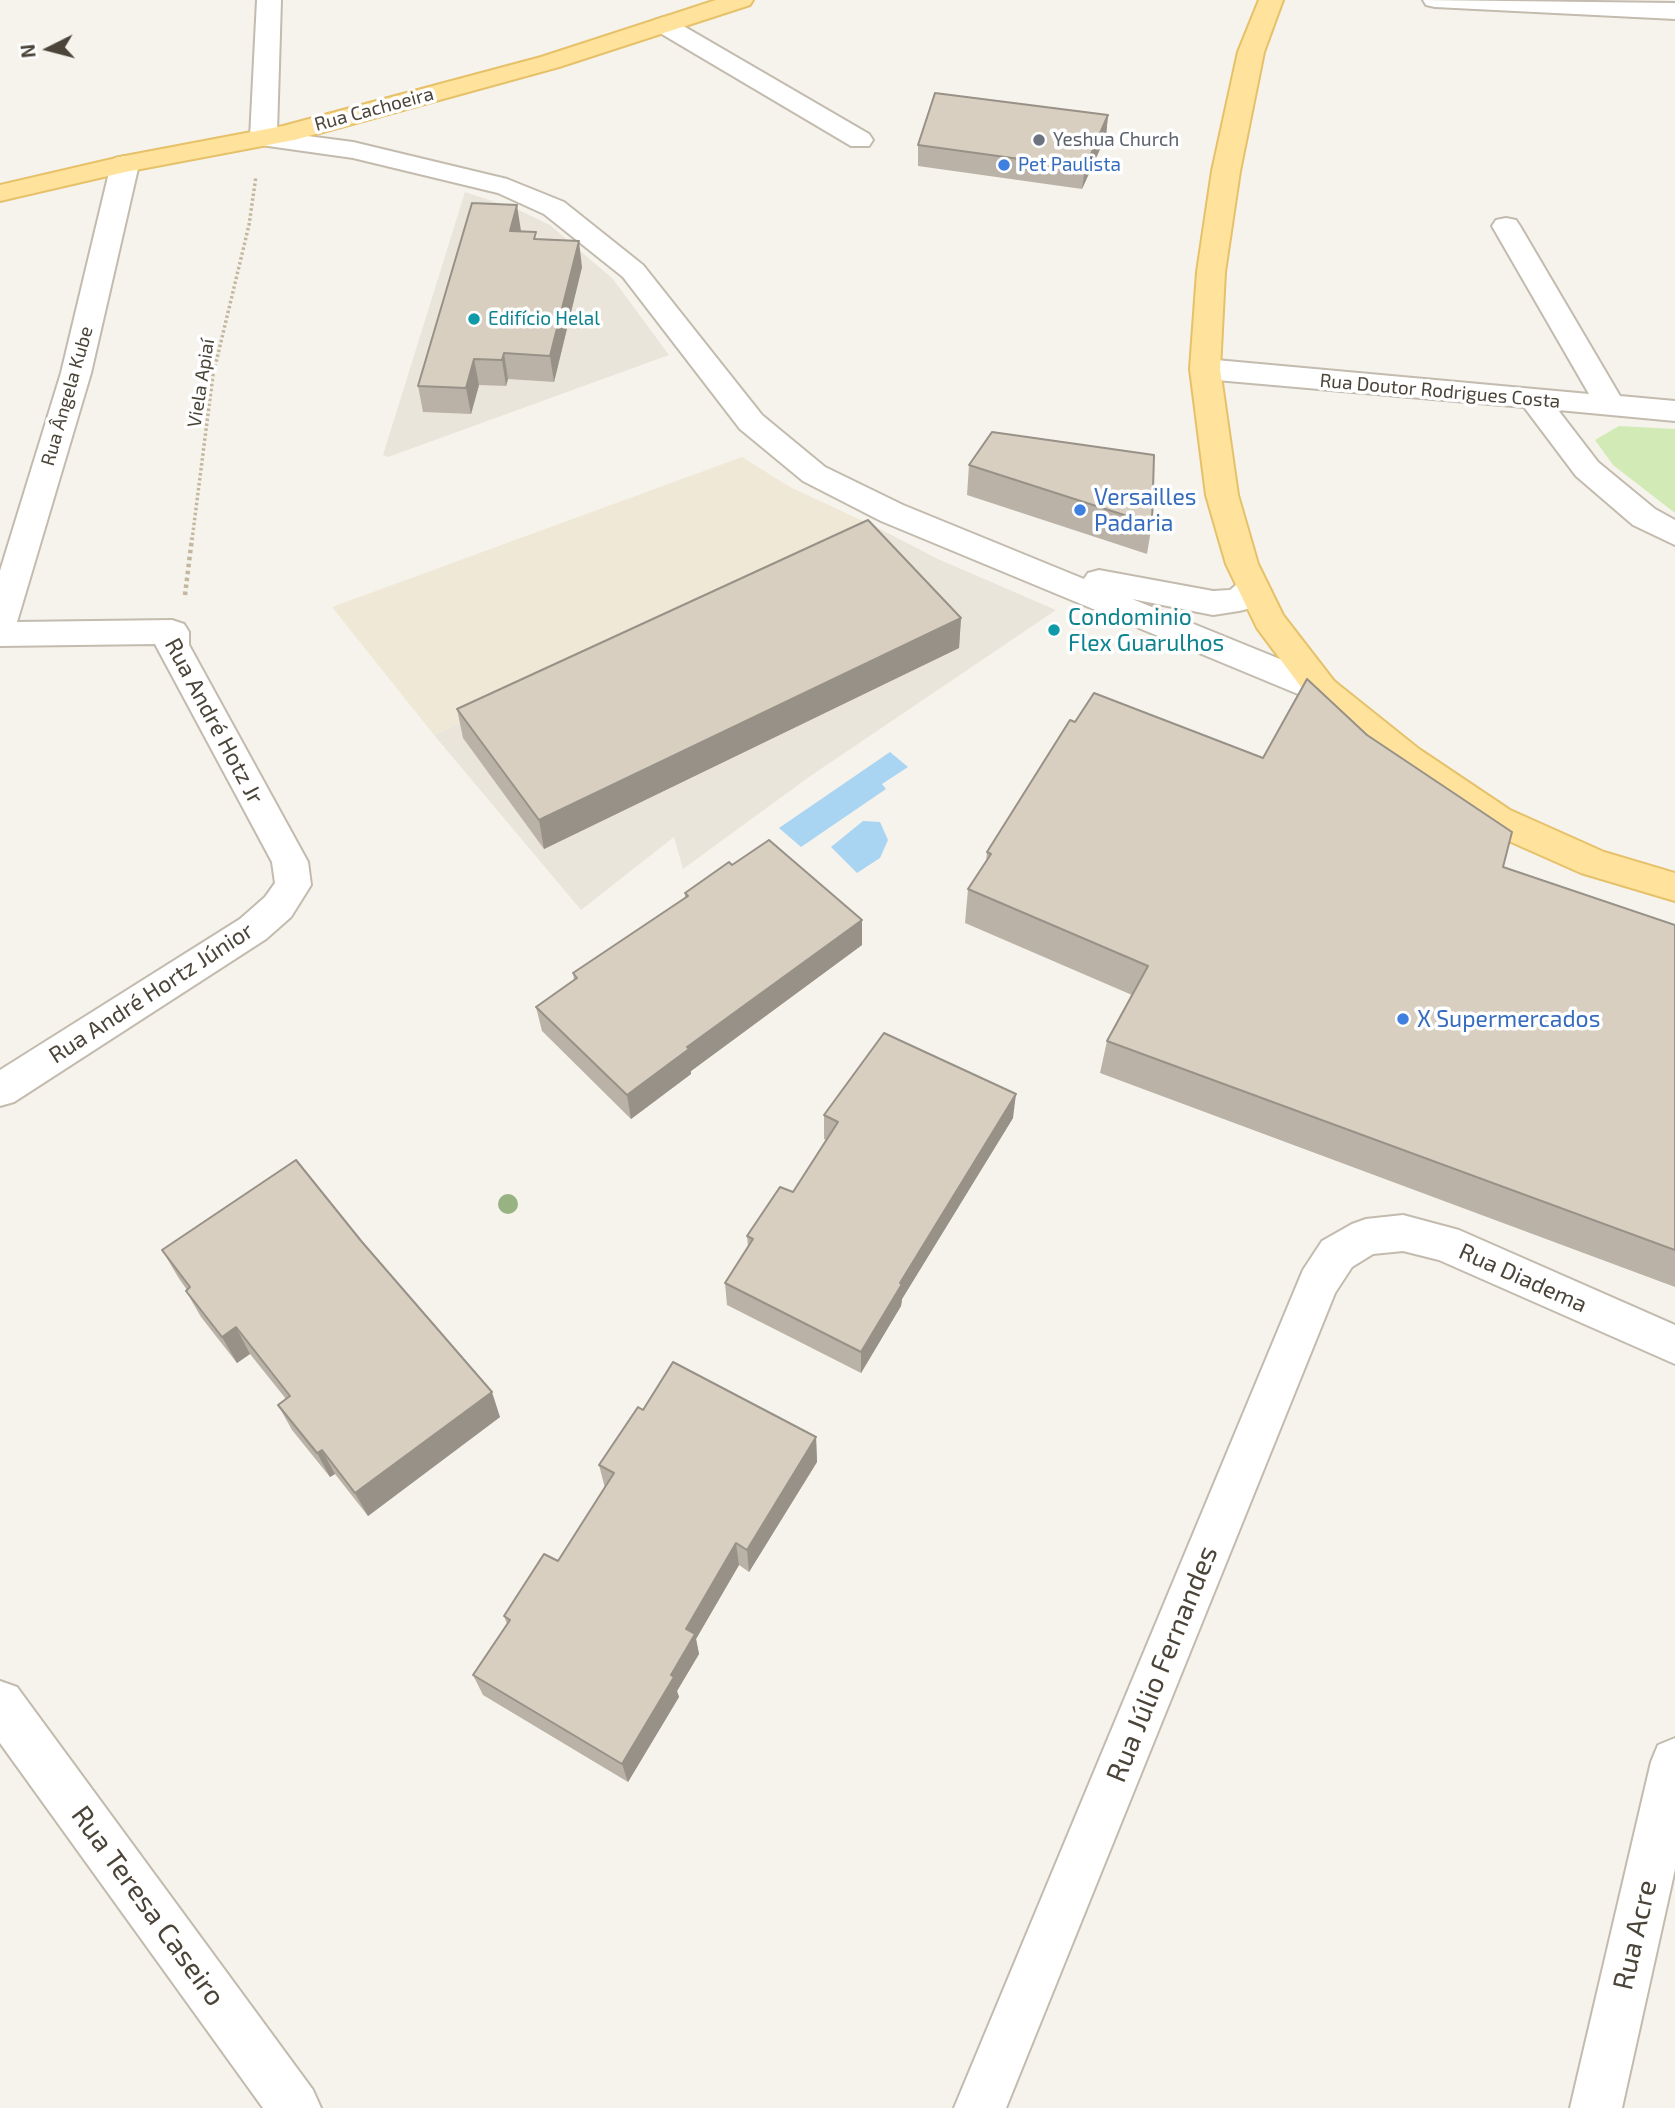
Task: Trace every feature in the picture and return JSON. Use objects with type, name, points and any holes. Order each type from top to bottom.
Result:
[{"type":"main road","name":"Rua Cachoeira","points":[[0,193],[125,164],[263,138],[550,62],[738,0]]},
{"type":"main road","points":[[1270,0],[1251,52],[1226,171],[1211,272],[1205,369],[1222,495],[1242,564],[1269,620],[1322,690],[1407,758],[1497,820],[1594,863],[1675,887]]},
{"type":"street","points":[[270,0],[263,138],[353,150],[507,187],[554,208],[633,271],[751,422],[814,474],[892,513],[1322,690]]},
{"type":"street","points":[[1435,0],[1675,12]]},
{"type":"street","points":[[664,25],[860,140]]},
{"type":"street","name":"Rua Ângela Kube","points":[[0,625],[76,373],[125,164]]},
{"type":"street","points":[[1506,226],[1611,406]]},
{"type":"street","name":"Rua Doutor Rodrigues Costa","points":[[1205,369],[1675,411]]},
{"type":"street","points":[[1534,400],[1587,469],[1644,517],[1675,534]]},
{"type":"street","points":[[1058,580],[1110,581],[1213,603],[1239,600],[1253,588]]},
{"type":"street","name":"Rua André Hotz Jr","points":[[0,634],[172,632],[172,645],[290,862],[293,885]]},
{"type":"street","name":"Rua André Hortz Júnior","points":[[0,1090],[253,929],[278,907],[293,885]]},
{"type":"street","name":"Rua Diadema","points":[[1366,1237],[1403,1233],[1445,1243],[1675,1345]]},
{"type":"street","name":"Rua Júlio Fernandes","points":[[980,2108],[1318,1283],[1337,1254],[1366,1237]]},
{"type":"street","name":"Rua Teresa Caseiro","points":[[0,1704],[295,2108]]},
{"type":"street","name":"Rua Acre","points":[[1596,2108],[1675,1762]]},
{"type":"path","name":"Viela Apiaí","points":[[172,632],[188,587],[213,374],[249,225],[263,138]]},
{"type":"shaded area","points":[[465,192],[519,210],[550,225],[613,279],[669,355],[388,457],[383,455]]},
{"type":"shaded area","points":[[742,457],[790,487],[876,527],[434,735],[332,607]]},
{"type":"shaded area","points":[[876,527],[938,559],[1056,610],[809,777],[683,869],[674,837],[581,910],[434,735]]},
{"type":"green space","points":[[1619,426],[1675,429],[1675,513],[1613,465],[1595,440]]},
{"type":"water","points":[[890,752],[908,767],[882,784],[886,789],[801,847],[779,828]]},
{"type":"water","points":[[863,821],[880,822],[888,840],[880,858],[857,873],[831,847]]},
{"type":"building","points":[[935,93],[1108,115],[1085,168],[918,145]]},
{"type":"building","points":[[472,203],[517,205],[510,231],[536,232],[534,239],[579,241],[550,356],[504,353],[502,360],[474,359],[466,388],[418,386]]},
{"type":"building","points":[[992,432],[1154,455],[1152,524],[969,465]]},
{"type":"building","points":[[868,520],[961,618],[539,820],[457,709]]},
{"type":"building","name":"X Supermercados","points":[[1307,679],[1367,735],[1512,832],[1503,867],[1675,925],[1675,1250],[1107,1041],[1148,966],[968,889],[991,854],[987,852],[1070,720],[1075,722],[1094,693],[1263,758]]},
{"type":"building","points":[[769,840],[862,920],[687,1047],[689,1049],[627,1095],[536,1007],[577,978],[573,973],[688,896],[685,893],[729,862],[732,865]]},
{"type":"building","points":[[884,1033],[1016,1094],[900,1283],[902,1284],[861,1352],[725,1283],[753,1239],[747,1236],[780,1187],[793,1192],[838,1122],[824,1115]]},
{"type":"building","points":[[296,1160],[362,1242],[492,1392],[355,1493],[322,1450],[317,1453],[278,1405],[290,1396],[236,1327],[222,1337],[186,1291],[190,1287],[162,1250]]},
{"type":"building","points":[[673,1362],[816,1437],[747,1550],[736,1543],[686,1629],[695,1634],[671,1675],[674,1677],[622,1764],[473,1675],[510,1620],[504,1616],[544,1554],[558,1561],[614,1473],[599,1465],[638,1407],[643,1410]]},
{"type":"place","name":"Yeshua Church","points":[[1039,140]]},
{"type":"place","name":"Pet Paulista","points":[[1004,165]]},
{"type":"place","name":"Edifício Helal","points":[[474,319]]},
{"type":"place","name":"Versailles Padaria","points":[[1080,510]]},
{"type":"place","name":"Condominio Flex Guarulhos","points":[[1054,630]]},
{"type":"place","name":"X Supermercados","points":[[1403,1019]]}]
